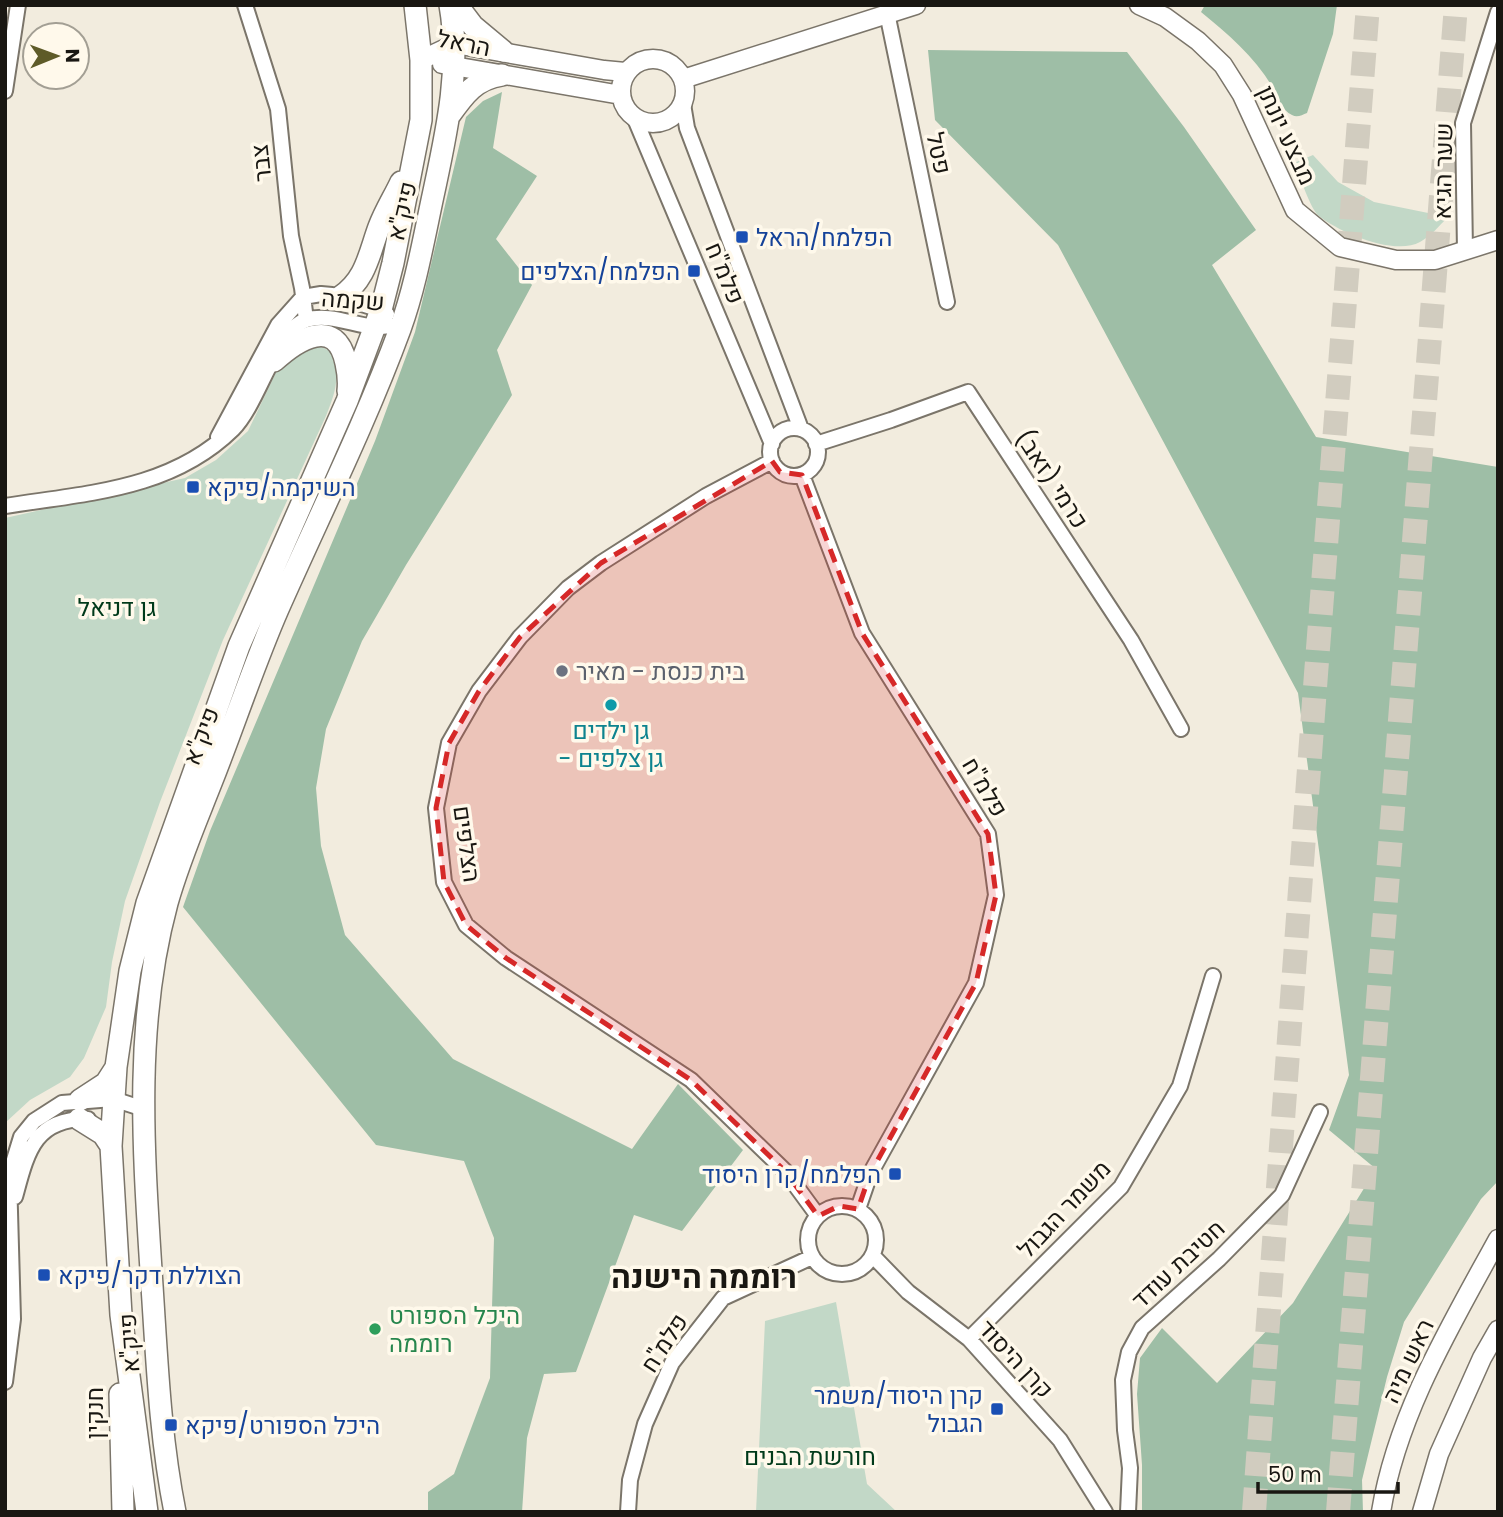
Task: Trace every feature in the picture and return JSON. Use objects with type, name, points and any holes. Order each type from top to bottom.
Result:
[{"type":"main road","name":"פיק\"א","points":[[147,1512],[121,1315],[111,1146],[116,1067],[130,971],[147,903],[239,646],[346,401],[379,318],[421,120],[421,60],[415,5]]},
{"type":"main road","name":"פיק\"א","points":[[173,1502],[160,1419],[146,1195],[145,1032],[155,954],[167,901],[276,614],[345,461],[402,325],[431,206],[448,118],[455,44],[450,5]]},
{"type":"main road","points":[[457,5],[473,26],[503,51]]},
{"type":"main road","points":[[448,118],[476,84],[502,75]]},
{"type":"main road","points":[[340,297],[351,291],[362,278],[380,225],[415,155]]},
{"type":"main road","points":[[274,361],[302,340],[328,336],[336,341],[344,356],[349,386],[346,401]]},
{"type":"main road","points":[[111,1146],[79,1110],[107,1083],[116,1067]]},
{"type":"main road","name":"חנקין","points":[[121,1315],[120,1437],[123,1512]]},
{"type":"main road","points":[[173,1502],[192,1512]]},
{"type":"street","points":[[5,91],[18,5]]},
{"type":"street","name":"צבר","points":[[245,5],[278,109],[291,236],[306,320]]},
{"type":"street","points":[[683,79],[916,5]]},
{"type":"street","name":"מבצע יונתן","points":[[1139,5],[1165,17],[1198,40],[1223,65],[1242,95],[1295,210],[1340,247],[1396,260],[1435,260],[1498,240]]},
{"type":"street","name":"שער הגיא","points":[[1465,251],[1463,123],[1498,12]]},
{"type":"street","name":"פטל","points":[[887,13],[947,302]]},
{"type":"street","name":"הראל","points":[[421,60],[455,44],[625,72]]},
{"type":"street","points":[[649,58],[659,59],[675,66],[683,79],[683,104],[671,118],[651,123],[635,119],[624,107],[621,95],[622,79],[625,72],[639,62],[649,58]]},
{"type":"street","name":"הראל","points":[[421,60],[621,95]]},
{"type":"street","name":"פלמ\"ח","points":[[683,104],[687,128],[801,429]]},
{"type":"street","name":"פלמ\"ח","points":[[635,119],[772,444]]},
{"type":"street","name":"שקמה","points":[[214,445],[278,326],[303,297],[321,293],[340,297],[379,318],[402,325]]},
{"type":"street","name":"שקמה","points":[[5,506],[87,495],[158,478],[214,445],[236,426],[285,337],[293,328],[306,320],[379,318]]},
{"type":"street","name":"כרמי (זאב)","points":[[816,444],[968,392],[1131,640],[1181,729]]},
{"type":"street","points":[[794,428],[801,429],[807,432],[816,444],[817,459],[802,475],[780,472],[772,461],[772,444],[780,433],[794,428]]},
{"type":"street","name":"הצלפים","points":[[772,461],[706,496],[601,563],[568,588],[520,637],[479,691],[449,743],[436,808],[444,882],[466,925],[506,958],[691,1080],[785,1171],[818,1216]]},
{"type":"street","name":"פלמ\"ח","points":[[802,475],[862,633],[988,834],[996,895],[976,983],[870,1174],[858,1209]]},
{"type":"street","name":"משמר הגבול","points":[[969,1339],[1121,1187],[1180,1086],[1213,976]]},
{"type":"street","points":[[79,1110],[112,1109]]},
{"type":"street","points":[[5,1382],[13,1319],[9,1215],[30,1149],[42,1132],[79,1110],[144,1109]]},
{"type":"street","name":"חטיבת עודד","points":[[1128,1512],[1130,1468],[1123,1380],[1129,1352],[1142,1328],[1219,1259],[1282,1195],[1320,1112]]},
{"type":"street","points":[[839,1206],[858,1209],[874,1226],[876,1245],[873,1256],[867,1265],[857,1272],[846,1275],[825,1270],[812,1258],[808,1237],[811,1226],[827,1209],[839,1206]]},
{"type":"street","name":"ראש מיה","points":[[1381,1512],[1385,1488],[1406,1422],[1448,1331],[1498,1239]]},
{"type":"street","name":"קרן היסוד","points":[[873,1256],[908,1292],[969,1339],[1060,1440],[1105,1512]]},
{"type":"street","name":"פלמ\"ח","points":[[628,1512],[630,1480],[645,1424],[672,1363],[723,1298],[812,1258]]},
{"type":"street","points":[[1422,1512],[1439,1454],[1482,1358],[1498,1330]]},
{"type":"highlighted area","points":[[772,461],[780,472],[802,475],[862,633],[988,834],[996,895],[976,983],[870,1174],[858,1209],[839,1206],[818,1216],[785,1171],[691,1080],[506,958],[466,925],[444,882],[436,808],[449,743],[479,691],[520,637],[601,563]]},
{"type":"green space","points":[[1205,5],[1337,5],[1333,34],[1307,113],[1296,116],[1286,110],[1266,77],[1249,56],[1201,12]]},
{"type":"green space","points":[[928,50],[1127,52],[1184,127],[1256,230],[1212,265],[1316,437],[1498,467],[1498,1181],[1481,1199],[1404,1322],[1387,1377],[1362,1480],[1363,1512],[1142,1512],[1137,1394],[1140,1358],[1162,1328],[1217,1383],[1293,1303],[1376,1169],[1329,1130],[1349,1075],[1298,693],[1058,245],[935,120]]},
{"type":"green space","points":[[502,92],[493,148],[537,176],[496,239],[532,285],[497,350],[512,395],[362,641],[326,729],[316,788],[321,846],[345,935],[453,1059],[632,1149],[678,1084],[743,1150],[682,1231],[634,1215],[576,1372],[544,1374],[527,1438],[522,1512],[428,1512],[428,1492],[454,1474],[490,1378],[494,1238],[464,1161],[376,1145],[183,907],[210,831],[375,441],[415,332],[466,117],[483,101]]},
{"type":"green space","points":[[1313,155],[1338,182],[1374,202],[1448,217],[1428,237],[1409,246],[1368,241],[1340,229],[1316,212],[1294,163]]},
{"type":"green space","name":"גן דניאל","points":[[308,346],[320,346],[330,351],[336,377],[332,399],[223,640],[160,802],[125,901],[106,1007],[84,1058],[70,1077],[30,1100],[5,1123],[5,518],[185,478],[216,460],[248,431],[280,364]]},
{"type":"green space","name":"חורשת הבנים","points":[[836,1302],[867,1484],[897,1512],[756,1512],[765,1321]]},
{"type":"tunnel","points":[[1254,1512],[1368,5]]},
{"type":"tunnel","points":[[1338,1512],[1456,5]]},
{"type":"place","name":"הפלמח/הראל","points":[[742,237]]},
{"type":"place","name":"הפלמח/הצלפים","points":[[694,271]]},
{"type":"place","name":"השיקמה/פיקא","points":[[193,487]]},
{"type":"place","name":"בית כנסת - מאיר","points":[[562,671]]},
{"type":"place","name":"גן ילדים - גן צלפים","points":[[611,705]]},
{"type":"place","name":"הפלמח/קרן היסוד","points":[[895,1174]]},
{"type":"place","name":"הצוללת דקר/פיקא","points":[[44,1275]]},
{"type":"place","name":"היכל הספורט רוממה","points":[[375,1329]]},
{"type":"place","name":"קרן היסוד/משמר הגבול","points":[[997,1409]]},
{"type":"place","name":"היכל הספורט/פיקא","points":[[171,1425]]},
{"type":"district","name":"רוממה הישנה","points":[[704,1276]]}]
